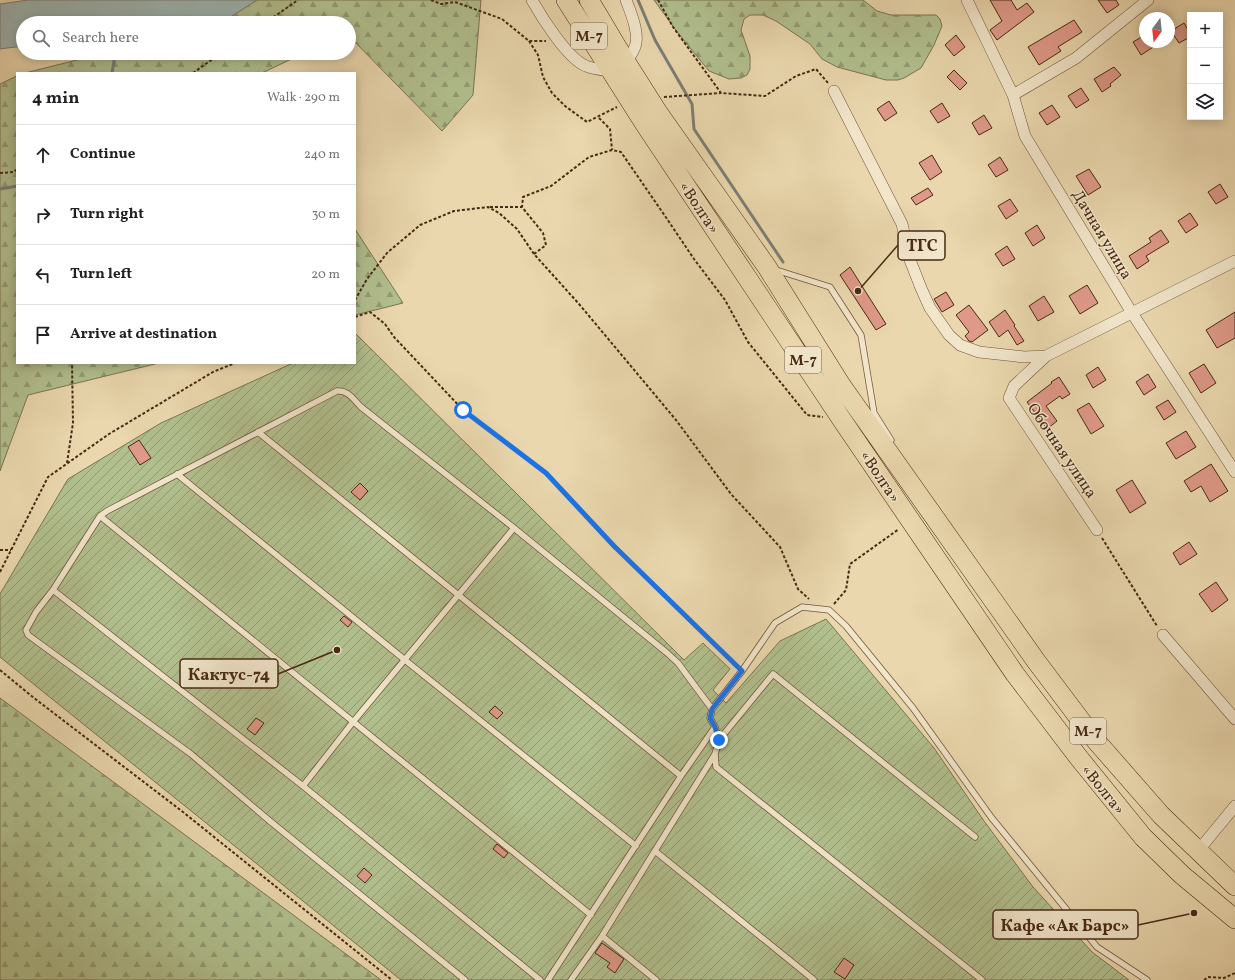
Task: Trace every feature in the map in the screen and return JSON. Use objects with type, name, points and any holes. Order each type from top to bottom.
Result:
[{"type":"highway","name":"«Волга»","points":[[566,0],[618,67],[842,420],[1015,674],[1079,758],[1143,837],[1182,875],[1235,920]]},
{"type":"highway","name":"«Волга»","points":[[589,0],[618,67],[649,98],[767,267],[841,385],[899,461],[1036,661],[1097,742],[1161,815],[1235,886]]},
{"type":"street","points":[[532,0],[541,16],[560,41],[576,60],[587,67],[618,67],[635,48],[636,38],[634,19],[626,0]]},
{"type":"street","name":"Дачная улица","points":[[967,0],[1013,95],[1025,136],[1132,313],[1235,472]]},
{"type":"street","points":[[1013,95],[1076,58],[1148,0]]},
{"type":"street","points":[[834,91],[902,224],[910,260],[930,308],[949,335],[960,345],[979,352],[1024,357],[1046,356],[1235,262]]},
{"type":"street","name":"Обочная улица","points":[[1046,356],[1014,386],[1009,398],[1097,530]]},
{"type":"street","points":[[1163,635],[1235,719]]},
{"type":"street","points":[[1198,851],[1235,806]]},
{"type":"lane","points":[[767,267],[830,287],[861,335],[874,413],[895,447]]},
{"type":"lane","points":[[465,980],[271,822],[191,754],[28,635],[26,630],[36,612],[53,590],[100,516],[336,391],[347,392],[361,407],[514,528],[666,652],[678,663],[712,709]]},
{"type":"lane","points":[[258,432],[681,776]]},
{"type":"lane","points":[[177,474],[636,846]]},
{"type":"lane","points":[[100,516],[591,915]]},
{"type":"lane","points":[[303,786],[353,722],[514,528]]},
{"type":"lane","points":[[53,590],[303,786],[540,980]]},
{"type":"lane","points":[[719,740],[715,727],[710,718],[712,709],[742,671],[775,623],[802,607],[829,610],[846,626],[913,708],[990,817],[1097,947],[1147,980]]},
{"type":"lane","points":[[571,980],[602,936],[715,754],[719,740],[773,674],[975,837]]},
{"type":"lane","points":[[548,980],[681,776],[715,727]]},
{"type":"lane","points":[[715,754],[716,766],[982,980]]},
{"type":"lane","points":[[655,851],[814,980]]},
{"type":"lane","points":[[602,936],[656,980]]},
{"type":"path","points":[[274,16],[298,0]]},
{"type":"path","points":[[431,0],[441,4],[455,2],[502,19],[529,41],[538,55],[543,77],[552,93],[565,106],[587,122],[618,107]]},
{"type":"path","points":[[658,0],[673,27],[721,93]]},
{"type":"path","points":[[529,41],[560,41]]},
{"type":"path","points":[[194,72],[211,60]]},
{"type":"path","points":[[649,98],[721,93],[765,96],[796,76],[816,69],[834,91]]},
{"type":"path","points":[[598,117],[610,129],[612,150]]},
{"type":"path","points":[[534,254],[546,245],[543,233],[522,207],[523,197],[551,186],[589,157],[612,150],[621,152],[694,259],[725,300],[748,342],[807,415],[842,420]]},
{"type":"path","points":[[0,173],[14,172],[16,170]]},
{"type":"path","points":[[356,298],[367,279],[387,253],[420,225],[454,211],[488,207],[522,207]]},
{"type":"path","points":[[488,207],[500,213],[517,229],[534,254],[579,304],[676,420],[732,494],[780,547],[798,589],[820,609]]},
{"type":"path","points":[[356,317],[370,312],[385,324],[394,337],[463,410],[546,473],[614,546],[742,671]]},
{"type":"path","points":[[67,464],[73,423],[72,364]]},
{"type":"path","points":[[0,572],[48,477],[109,434],[200,379],[233,364]]},
{"type":"path","points":[[829,610],[846,590],[850,564],[911,521]]},
{"type":"path","points":[[1097,530],[1163,635]]},
{"type":"path","points":[[0,550],[11,550]]},
{"type":"path","points":[[0,670],[34,698],[183,812],[392,980]]},
{"type":"path","points":[[1204,980],[1208,978],[1224,978],[1235,972]]},
{"type":"green space","points":[[257,0],[481,0],[473,95],[442,131],[356,43],[356,16],[232,16]]},
{"type":"green space","points":[[654,0],[863,0],[877,11],[891,15],[936,15],[940,19],[942,26],[934,45],[921,68],[904,78],[898,80],[886,80],[837,67],[822,59],[810,44],[776,21],[763,15],[750,15],[744,19],[741,30],[750,56],[750,69],[747,75],[741,78],[729,79],[709,71],[678,33]]},
{"type":"green space","points":[[77,60],[289,60],[264,72],[29,72]]},
{"type":"green space","points":[[16,76],[16,364],[155,364],[28,395],[0,471],[0,84]]},
{"type":"green space","points":[[356,231],[403,303],[356,315]]},
{"type":"green space","points":[[356,334],[684,660],[703,643],[730,669],[713,690],[726,703],[780,641],[826,619],[934,748],[984,821],[1033,887],[1092,952],[1129,980],[401,980],[0,657],[0,594],[68,479],[161,423],[291,364],[356,364]]},
{"type":"green space","points":[[0,698],[381,980],[0,980]]},
{"type":"water","points":[[28,0],[257,0],[232,16],[16,16],[16,47],[0,49],[0,4]]},
{"type":"building","points":[[990,0],[1011,0],[1017,10],[1027,3],[1034,12],[997,40],[990,30],[1002,21]]},
{"type":"building","points":[[1098,0],[1116,0],[1119,5],[1107,13]]},
{"type":"building","points":[[1074,20],[1082,32],[1058,47],[1061,51],[1039,65],[1028,47]]},
{"type":"building","points":[[1184,23],[1187,28],[1187,39],[1179,43],[1175,37],[1175,29]]},
{"type":"building","points":[[956,35],[965,47],[954,56],[945,45]]},
{"type":"building","points":[[1139,38],[1139,48],[1152,48],[1141,55],[1133,42]]},
{"type":"building","points":[[1114,67],[1121,75],[1110,84],[1111,86],[1102,92],[1094,79]]},
{"type":"building","points":[[954,70],[967,83],[960,90],[947,77]]},
{"type":"building","points":[[1081,88],[1089,100],[1076,108],[1068,96]]},
{"type":"building","points":[[889,101],[897,113],[885,121],[877,109]]},
{"type":"building","points":[[942,103],[950,116],[938,123],[930,111]]},
{"type":"building","points":[[1052,105],[1060,117],[1047,125],[1039,113]]},
{"type":"building","points":[[984,115],[992,128],[979,135],[972,123]]},
{"type":"building","points":[[932,155],[942,172],[930,180],[919,163]]},
{"type":"building","points":[[1000,157],[1008,170],[996,177],[988,165]]},
{"type":"building","points":[[1089,169],[1101,187],[1088,195],[1076,176]]},
{"type":"building","points":[[1220,184],[1228,197],[1216,204],[1208,192]]},
{"type":"building","points":[[928,188],[933,195],[916,205],[911,198]]},
{"type":"building","points":[[1010,199],[1018,211],[1006,219],[998,206]]},
{"type":"building","points":[[1190,213],[1198,225],[1186,233],[1178,221]]},
{"type":"building","points":[[1037,225],[1045,238],[1033,246],[1025,233]]},
{"type":"building","points":[[1161,230],[1169,242],[1146,256],[1149,261],[1137,269],[1129,256],[1151,242],[1149,238]]},
{"type":"building","points":[[1007,246],[1015,259],[1003,266],[995,254]]},
{"type":"building","points":[[850,267],[886,324],[876,330],[840,275]]},
{"type":"building","points":[[1087,285],[1098,303],[1080,314],[1069,296]]},
{"type":"building","points":[[946,292],[954,305],[942,312],[934,299]]},
{"type":"building","points":[[1044,296],[1054,312],[1038,321],[1029,306]]},
{"type":"building","points":[[969,305],[988,330],[972,342],[965,336],[969,332],[956,315]]},
{"type":"building","points":[[1005,310],[1024,341],[1017,345],[1008,330],[999,337],[989,322]]},
{"type":"building","points":[[1235,312],[1235,338],[1217,348],[1206,330]]},
{"type":"building","points":[[1204,364],[1216,383],[1201,393],[1189,373]]},
{"type":"building","points":[[1098,367],[1106,380],[1093,388],[1086,375]]},
{"type":"building","points":[[1148,374],[1156,387],[1144,395],[1136,382]]},
{"type":"building","points":[[1059,377],[1070,394],[1062,399],[1060,396],[1046,406],[1057,421],[1047,429],[1027,402]]},
{"type":"building","points":[[1168,400],[1176,412],[1164,420],[1156,407]]},
{"type":"building","points":[[1089,403],[1104,426],[1091,434],[1077,410]]},
{"type":"building","points":[[1186,431],[1196,447],[1176,459],[1166,443]]},
{"type":"building","points":[[139,440],[151,458],[140,465],[128,447]]},
{"type":"building","points":[[1211,464],[1228,491],[1210,502],[1201,486],[1191,492],[1184,481]]},
{"type":"building","points":[[1132,480],[1146,503],[1130,513],[1116,490]]},
{"type":"building","points":[[360,483],[368,491],[360,500],[351,492]]},
{"type":"building","points":[[1189,542],[1197,554],[1180,565],[1173,553]]},
{"type":"building","points":[[1216,582],[1228,600],[1212,612],[1199,594]]},
{"type":"building","points":[[344,616],[352,622],[348,627],[340,620]]},
{"type":"building","points":[[495,706],[503,713],[497,719],[489,712]]},
{"type":"building","points":[[256,718],[264,723],[255,735],[247,729]]},
{"type":"building","points":[[497,844],[508,853],[504,858],[493,849]]},
{"type":"building","points":[[364,868],[372,875],[365,883],[357,876]]},
{"type":"building","points":[[602,943],[624,959],[615,973],[607,967],[610,963],[595,953]]},
{"type":"building","points":[[844,958],[854,965],[845,979],[834,972]]},
{"type":"waterway","points":[[638,0],[655,40],[692,104],[694,129],[783,262]]},
{"type":"waterway","points":[[112,72],[114,60]]},
{"type":"waterway","points":[[0,189],[16,186]]},
{"type":"place","name":"ТГС","points":[[858,291]]},
{"type":"place","name":"Кактус-74","points":[[337,650]]},
{"type":"place","name":"Кафе «Ак Барс»","points":[[1194,913]]},
{"type":"route","points":[[463,410],[546,473],[614,546],[742,671],[712,709],[710,718],[715,727],[719,740]]}]
